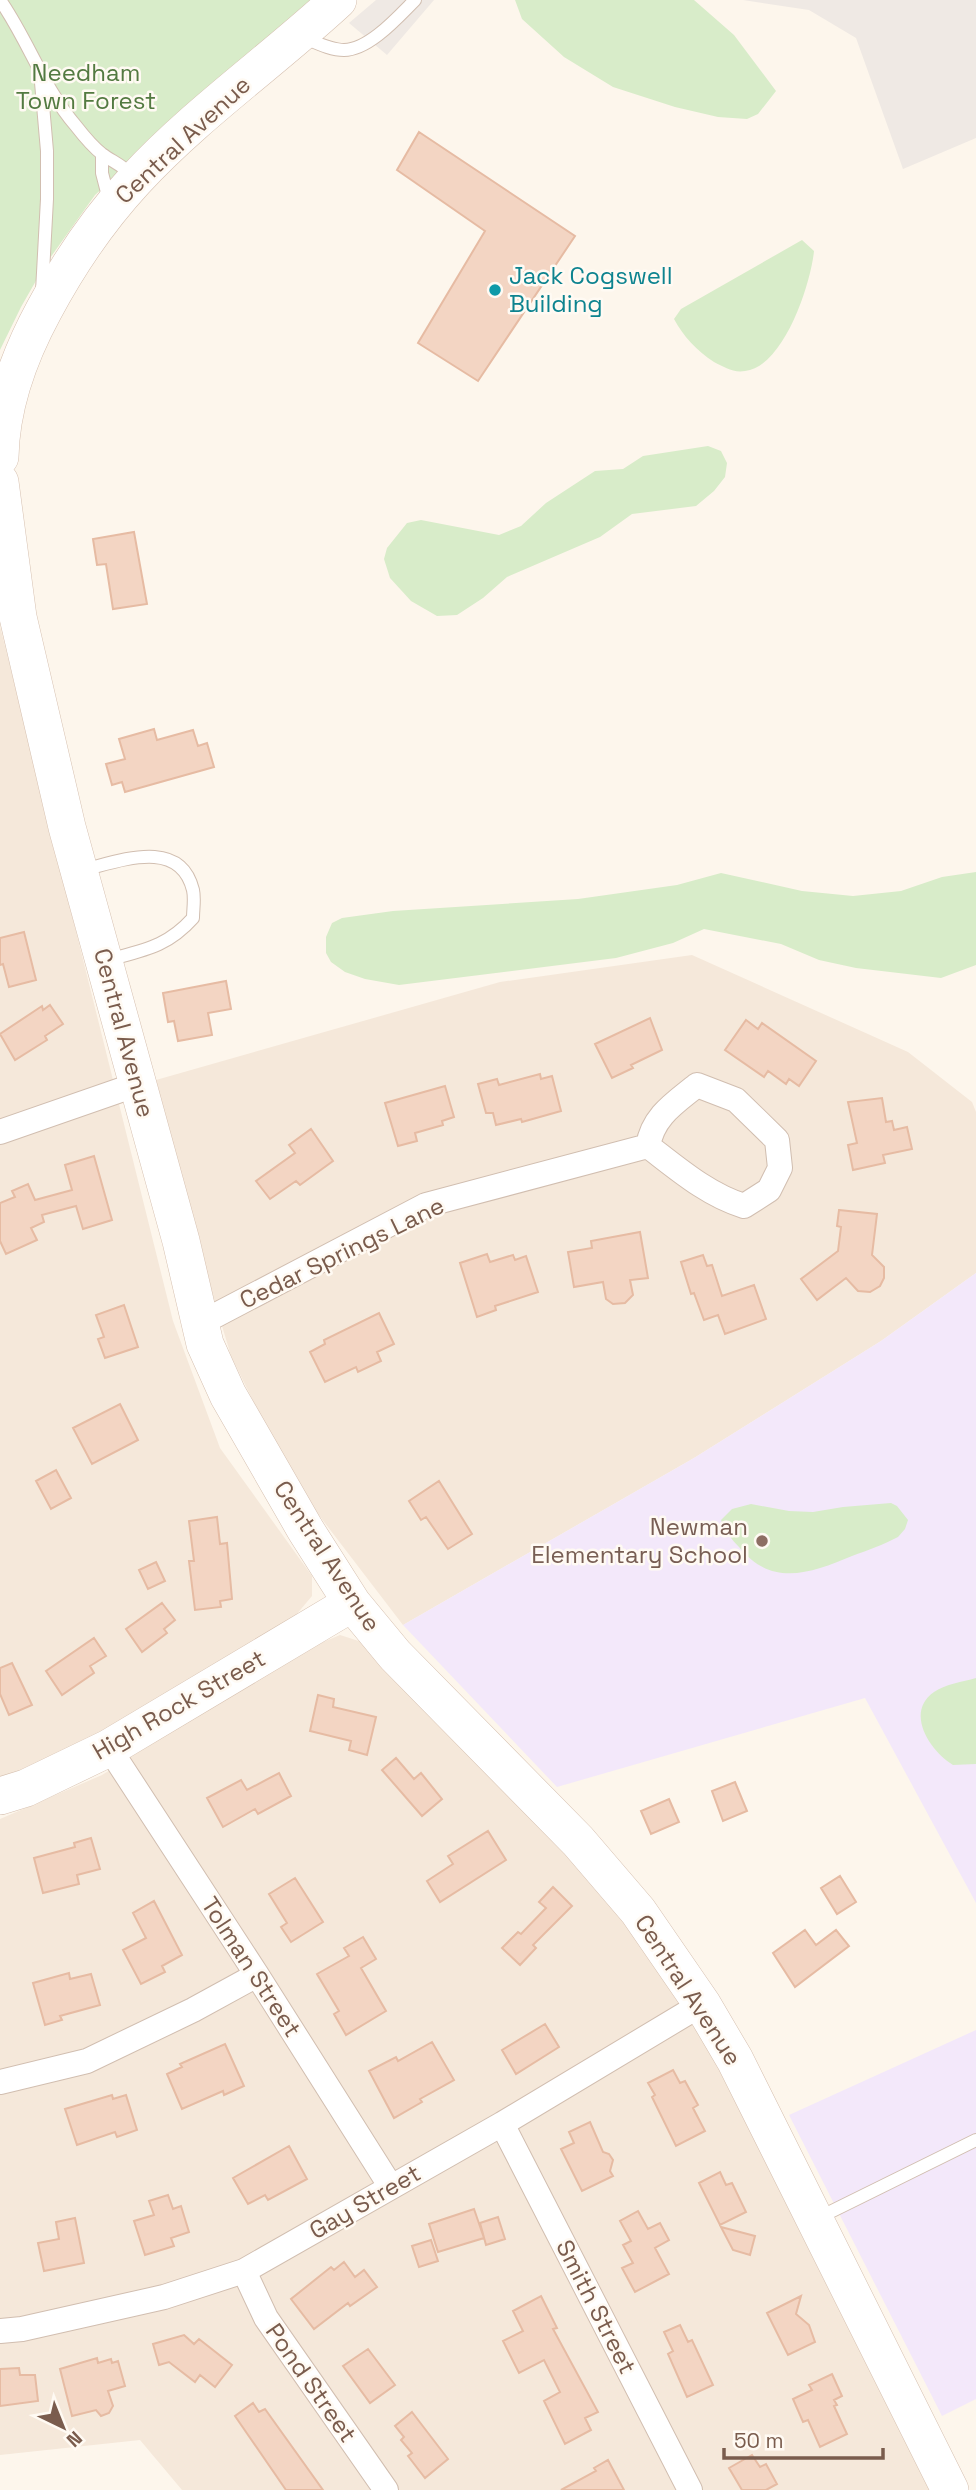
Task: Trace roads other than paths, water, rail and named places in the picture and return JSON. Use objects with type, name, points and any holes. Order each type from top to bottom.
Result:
[{"type":"main road","name":"Central Avenue","points":[[0,457],[11,384],[26,346],[71,264],[111,207],[192,125],[338,0]]},
{"type":"main road","name":"Central Avenue","points":[[0,482],[18,617],[79,871],[138,1084],[205,1344],[228,1395],[305,1530],[352,1603],[395,1655],[578,1841],[638,1911],[702,2004],[735,2060],[950,2490]]},
{"type":"main road","name":"High Rock Street","points":[[0,1796],[26,1788],[109,1748],[352,1603]]},
{"type":"street","points":[[0,1132],[138,1084]]},
{"type":"street","points":[[697,1085],[736,1100],[777,1139],[780,1168],[769,1190],[744,1206],[725,1200],[648,1146],[651,1131],[665,1110],[697,1085]]},
{"type":"street","name":"Cedar Springs Lane","points":[[201,1323],[426,1206],[648,1146]]},
{"type":"street","name":"Tolman Street","points":[[109,1748],[391,2187]]},
{"type":"street","points":[[0,2082],[87,2061],[193,2010],[257,1975]]},
{"type":"street","name":"Gay Street","points":[[0,2331],[22,2329],[164,2297],[244,2271],[502,2124],[702,2004]]},
{"type":"street","name":"Smith Street","points":[[502,2124],[690,2490]]},
{"type":"street","name":"Pond Street","points":[[244,2271],[266,2318],[386,2490]]},
{"type":"lane","points":[[0,0],[74,124],[102,154],[118,162],[135,180]]},
{"type":"lane","points":[[298,36],[331,48],[354,48],[366,43],[392,24],[415,0]]},
{"type":"lane","points":[[40,71],[47,151],[40,317]]},
{"type":"lane","points":[[102,154],[102,173],[111,207]]},
{"type":"lane","points":[[79,871],[144,855],[167,858],[186,873],[193,892],[193,918],[179,934],[153,948],[104,961]]},
{"type":"lane","points":[[815,2220],[976,2140]]},
{"type":"place","name":"Jack Cogswell Building","points":[[495,290]]},
{"type":"place","name":"Newman Elementary School","points":[[762,1541]]},
{"type":"park label","name":"Needham Town Forest","points":[[86,87]]}]
